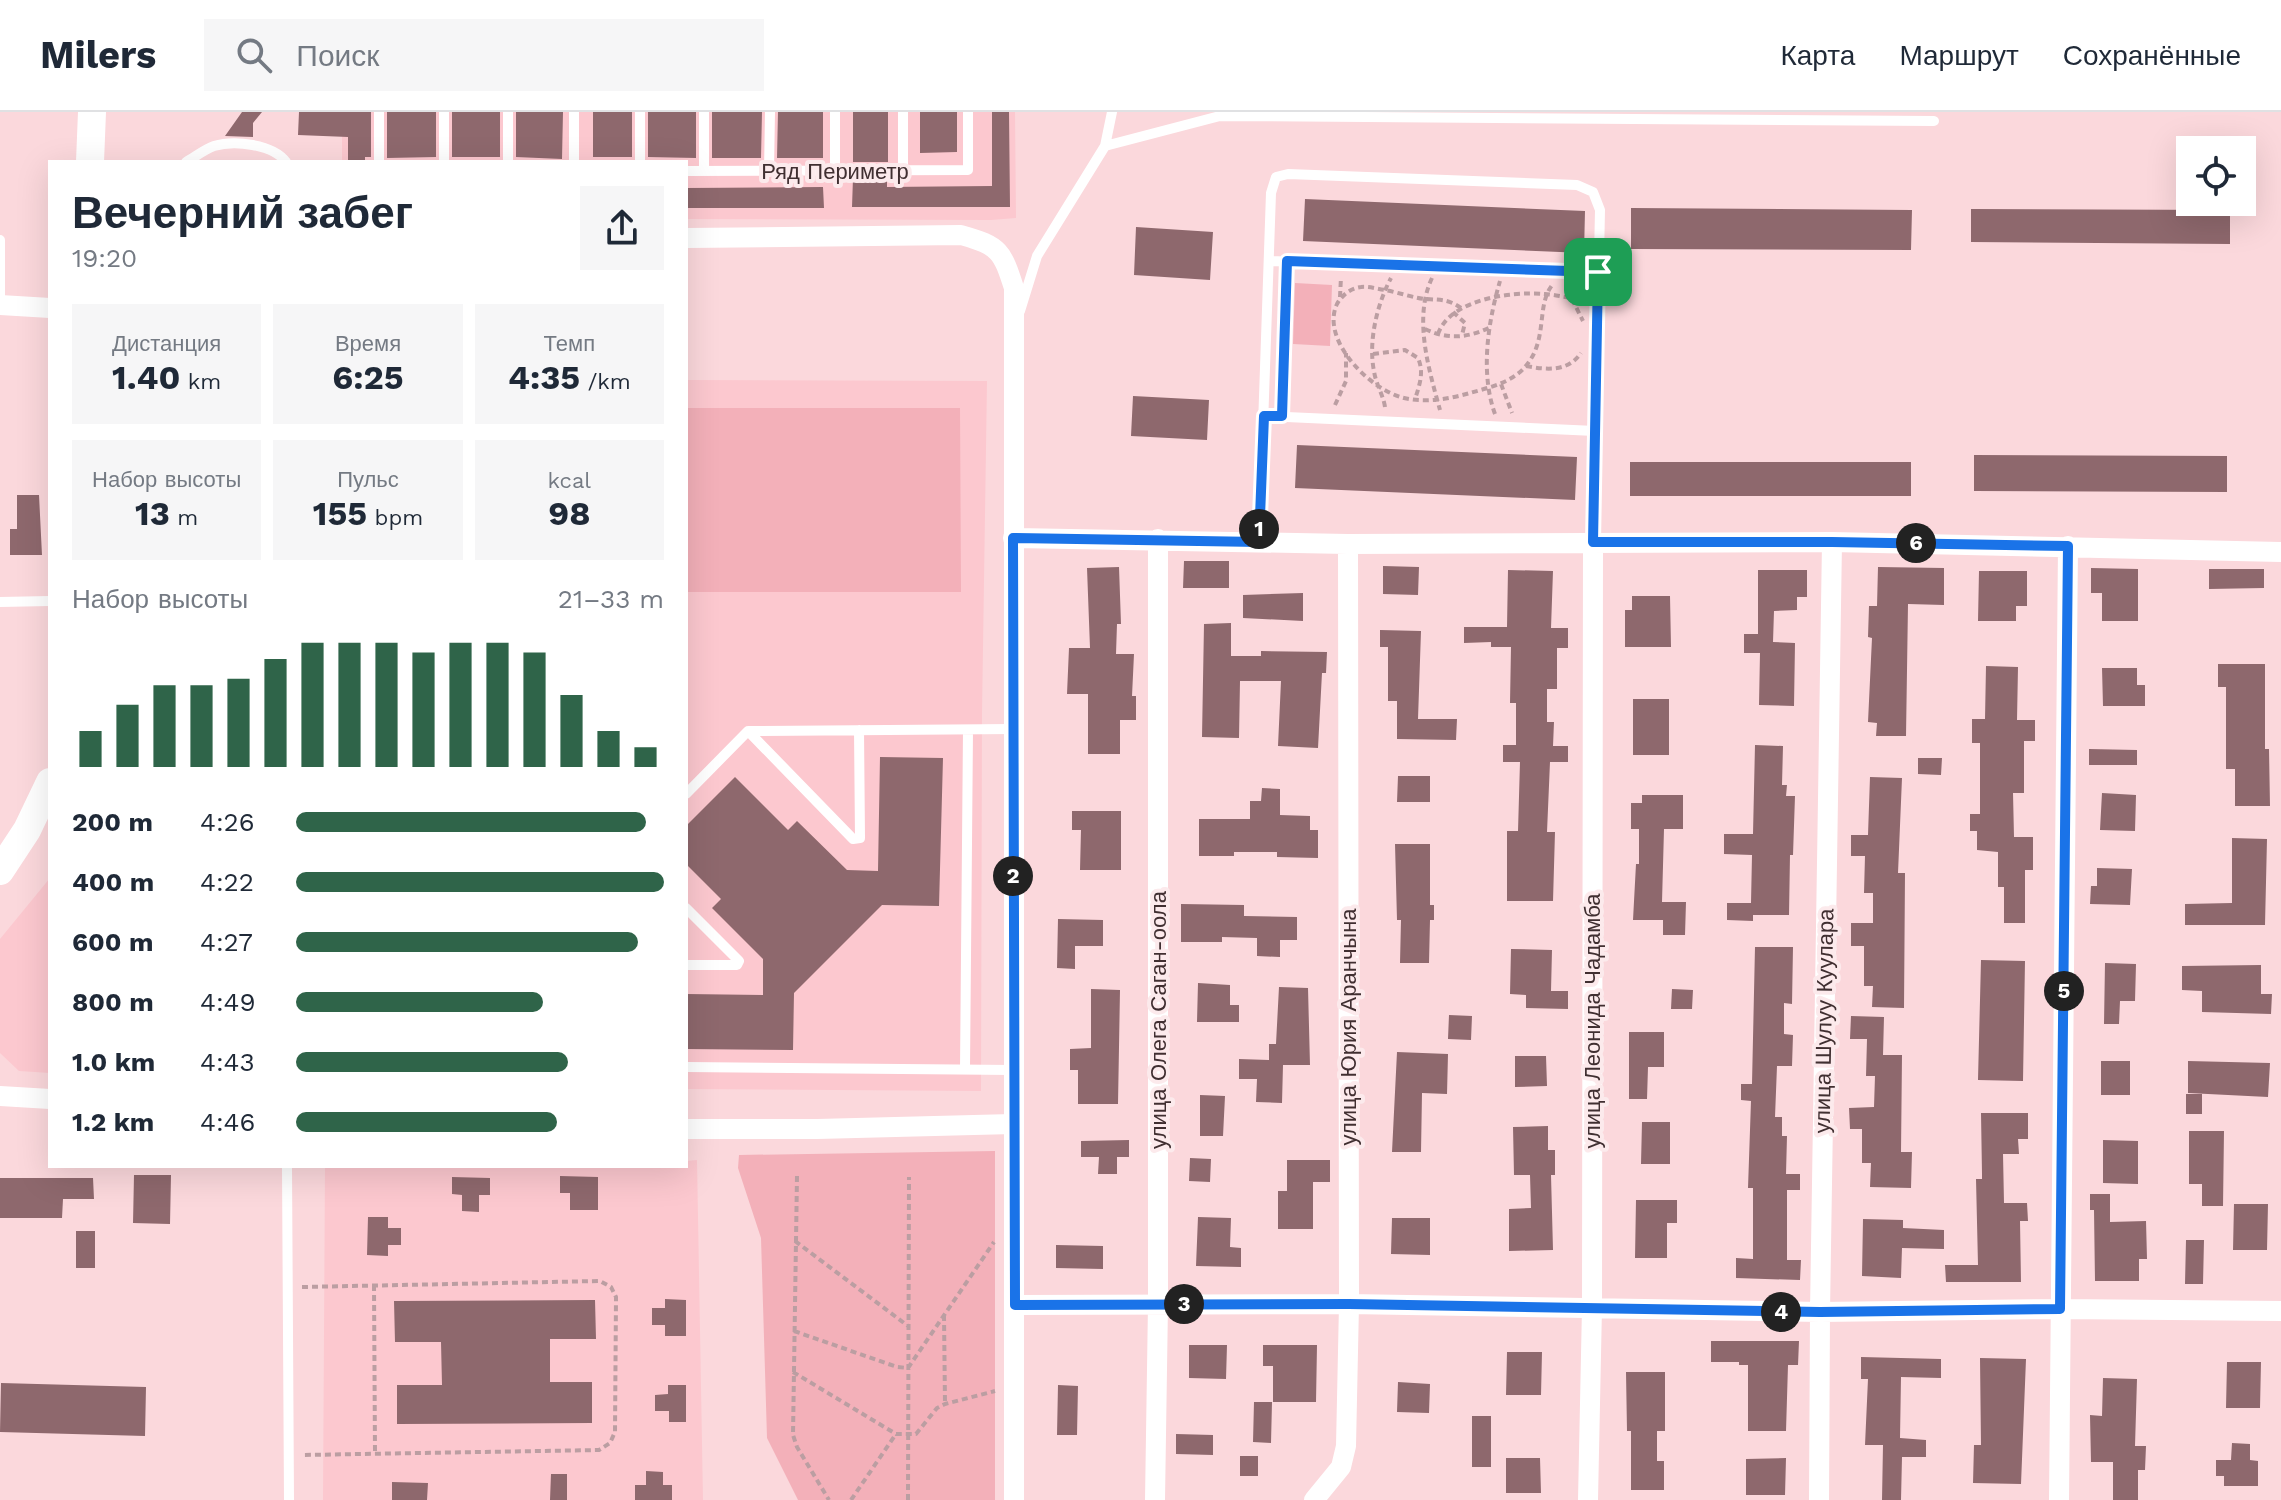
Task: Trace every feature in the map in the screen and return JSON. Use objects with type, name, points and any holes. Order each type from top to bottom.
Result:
[{"type":"street","points":[[90,160],[92,112]]},
{"type":"street","points":[[688,238],[961,235],[986,242],[1003,257],[1014,288],[1014,1500]]},
{"type":"street","points":[[0,305],[48,308]]},
{"type":"street","points":[[1013,538],[1348,544],[1832,542],[2281,552]]},
{"type":"street","name":"улица Олега Саган-оола","points":[[1155,1500],[1158,539]]},
{"type":"street","name":"улица Леонида Чадамба","points":[[1588,1500],[1592,1307],[1593,542]]},
{"type":"street","name":"улица Шулуу Куулара","points":[[1819,1500],[1832,542]]},
{"type":"street","name":"улица Юрия Аранчына","points":[[1314,1500],[1341,1467],[1346,1446],[1349,1304],[1348,544]]},
{"type":"street","points":[[2059,1500],[2068,546]]},
{"type":"street","points":[[0,871],[27,830],[48,786]]},
{"type":"street","points":[[0,1096],[48,1099]]},
{"type":"street","points":[[688,1129],[1013,1124]]},
{"type":"street","points":[[1015,1305],[1349,1304],[1820,1312],[2060,1309],[2281,1311]]},
{"type":"lane","points":[[379,112],[379,160]]},
{"type":"lane","points":[[444,112],[444,160]]},
{"type":"lane","points":[[508,112],[508,160]]},
{"type":"lane","points":[[574,112],[574,160]]},
{"type":"lane","points":[[640,112],[640,160]]},
{"type":"lane","points":[[704,112],[704,171]]},
{"type":"lane","points":[[769,171],[770,112]]},
{"type":"lane","points":[[835,112],[835,171]]},
{"type":"lane","points":[[903,112],[903,171]]},
{"type":"lane","name":"Ряд Периметр","points":[[688,171],[968,170],[968,112]]},
{"type":"lane","points":[[1014,332],[1037,256],[1105,146],[1112,112]]},
{"type":"lane","points":[[1105,146],[1220,116],[1934,121]]},
{"type":"lane","points":[[190,160],[215,146],[261,145],[285,160]]},
{"type":"lane","points":[[1259,542],[1273,184],[1276,177],[1282,175],[1304,174],[1586,187],[1593,192],[1600,210],[1593,542]]},
{"type":"lane","points":[[0,240],[0,305]]},
{"type":"lane","points":[[1270,261],[1598,272]]},
{"type":"lane","points":[[1264,416],[1595,431]]},
{"type":"lane","points":[[0,602],[48,601]]},
{"type":"lane","points":[[688,792],[748,731],[1013,729]]},
{"type":"lane","points":[[748,731],[853,839],[860,838],[859,730]]},
{"type":"lane","points":[[965,1069],[968,730]]},
{"type":"lane","points":[[688,910],[739,961],[737,965],[688,965]]},
{"type":"lane","points":[[688,1067],[1013,1070]]},
{"type":"lane","points":[[287,1168],[289,1500]]},
{"type":"path","points":[[1282,416],[1287,261]]},
{"type":"path","points":[[1342,263],[1340,299],[1333,315],[1334,331],[1363,375],[1382,390],[1415,399],[1462,395],[1501,383],[1526,366],[1540,339],[1545,294],[1565,271]]},
{"type":"path","points":[[1438,267],[1425,300],[1425,329],[1444,424]]},
{"type":"path","points":[[1501,427],[1488,386],[1491,327],[1505,269]]},
{"type":"path","points":[[1340,299],[1360,287],[1408,294],[1425,300],[1446,300],[1461,308]]},
{"type":"path","points":[[1385,290],[1374,333],[1373,354],[1387,421]]},
{"type":"path","points":[[1438,334],[1441,325],[1461,308],[1496,299],[1545,294],[1572,299],[1586,298],[1598,292]]},
{"type":"path","points":[[1572,299],[1583,321],[1583,331]]},
{"type":"path","points":[[1453,312],[1465,323],[1465,332],[1461,336]]},
{"type":"path","points":[[1425,329],[1438,334],[1461,336],[1491,327]]},
{"type":"path","points":[[1526,366],[1544,369],[1565,367],[1581,354],[1584,341]]},
{"type":"path","points":[[1373,354],[1405,350],[1418,358],[1422,367],[1415,399]]},
{"type":"path","points":[[1322,418],[1344,389],[1346,352]]},
{"type":"path","points":[[1501,383],[1509,408],[1523,428]]},
{"type":"path","points":[[797,1176],[793,1435],[829,1500]]},
{"type":"path","points":[[908,1500],[909,1177]]},
{"type":"path","points":[[908,1368],[997,1237]]},
{"type":"path","points":[[795,1241],[908,1326]]},
{"type":"path","points":[[288,1287],[600,1281],[611,1287],[616,1297],[615,1432],[605,1447],[599,1450],[289,1456]]},
{"type":"path","points":[[374,1285],[375,1454]]},
{"type":"path","points":[[944,1315],[945,1404]]},
{"type":"path","points":[[794,1331],[897,1367],[908,1368]]},
{"type":"path","points":[[793,1372],[896,1434],[916,1434],[937,1408],[997,1390]]},
{"type":"path","points":[[851,1500],[896,1434]]},
{"type":"shaded area","points":[[342,112],[1015,112],[1016,218],[688,219],[688,160],[342,160]]},
{"type":"shaded area","points":[[1295,283],[1332,285],[1330,346],[1293,344]]},
{"type":"shaded area","points":[[688,380],[987,381],[981,1091],[688,1089]]},
{"type":"shaded area","points":[[688,408],[960,408],[961,592],[688,592]]},
{"type":"shaded area","points":[[48,880],[48,1073],[19,1071],[0,1053],[0,939]]},
{"type":"shaded area","points":[[995,1151],[995,1500],[798,1500],[767,1438],[761,1238],[738,1168],[739,1155]]},
{"type":"shaded area","points":[[697,1160],[703,1500],[323,1500],[325,1168],[688,1168],[688,1161]]},
{"type":"building","points":[[242,112],[262,112],[253,123],[253,137],[225,136]]},
{"type":"building","points":[[299,112],[371,112],[371,157],[365,157],[365,160],[348,160],[348,137],[298,135]]},
{"type":"building","points":[[387,112],[436,112],[436,157],[387,158]]},
{"type":"building","points":[[452,112],[500,112],[500,157],[452,157]]},
{"type":"building","points":[[516,112],[563,112],[562,159],[516,157]]},
{"type":"building","points":[[593,112],[632,112],[632,157],[593,157]]},
{"type":"building","points":[[648,112],[696,112],[696,158],[648,157]]},
{"type":"building","points":[[712,112],[762,112],[761,158],[712,158]]},
{"type":"building","points":[[778,112],[823,112],[823,158],[777,158]]},
{"type":"building","points":[[853,112],[888,112],[888,162],[853,162]]},
{"type":"building","points":[[920,112],[957,112],[957,152],[920,153]]},
{"type":"building","points":[[992,112],[1009,112],[1010,207],[852,207],[853,178],[887,178],[887,187],[992,186]]},
{"type":"building","points":[[823,187],[824,208],[688,208],[688,188]]},
{"type":"building","points":[[1305,199],[1585,211],[1584,253],[1303,241]]},
{"type":"building","points":[[1631,208],[1912,210],[1911,250],[1631,249]]},
{"type":"building","points":[[1971,209],[2176,210],[2176,216],[2230,216],[2230,244],[1971,242]]},
{"type":"building","points":[[1136,227],[1213,232],[1210,280],[1134,275]]},
{"type":"building","points":[[1133,396],[1209,400],[1207,440],[1131,436]]},
{"type":"building","points":[[1297,445],[1577,457],[1575,500],[1295,488]]},
{"type":"building","points":[[1974,455],[2227,456],[2227,492],[1974,491]]},
{"type":"building","points":[[1630,462],[1911,462],[1911,496],[1630,496]]},
{"type":"building","points":[[17,495],[39,495],[42,555],[10,555],[10,529],[17,529]]},
{"type":"building","points":[[1184,561],[1229,561],[1229,588],[1183,588]]},
{"type":"building","points":[[1383,566],[1419,567],[1418,595],[1383,594]]},
{"type":"building","points":[[1119,567],[1121,624],[1117,624],[1116,654],[1134,654],[1132,696],[1136,696],[1136,720],[1120,720],[1120,754],[1088,754],[1088,694],[1067,694],[1069,648],[1090,648],[1087,568]]},
{"type":"building","points":[[1878,567],[1944,568],[1944,605],[1908,604],[1906,736],[1876,736],[1877,723],[1868,722],[1872,638],[1868,637],[1869,606],[1877,606]]},
{"type":"building","points":[[2091,568],[2138,569],[2138,621],[2102,621],[2102,593],[2091,593]]},
{"type":"building","points":[[2209,569],[2264,569],[2264,588],[2209,589]]},
{"type":"building","points":[[1508,570],[1553,571],[1551,628],[1568,628],[1568,648],[1557,648],[1557,689],[1547,689],[1547,722],[1554,722],[1553,746],[1568,746],[1568,762],[1550,762],[1547,832],[1555,832],[1553,901],[1507,901],[1507,831],[1518,831],[1520,762],[1503,762],[1503,745],[1516,745],[1516,703],[1510,703],[1511,647],[1491,647],[1491,642],[1464,643],[1464,627],[1507,627]]},
{"type":"building","points":[[1758,570],[1807,570],[1807,597],[1797,597],[1797,610],[1774,611],[1773,642],[1795,643],[1794,706],[1759,705],[1760,653],[1744,653],[1744,634],[1758,634]]},
{"type":"building","points":[[1979,571],[2027,571],[2027,606],[2016,606],[2016,621],[1978,621]]},
{"type":"building","points":[[1303,593],[1303,621],[1243,618],[1243,595]]},
{"type":"building","points":[[1632,596],[1670,596],[1671,647],[1625,647],[1625,610],[1632,610]]},
{"type":"building","points":[[1231,623],[1231,656],[1261,656],[1261,651],[1327,652],[1326,673],[1322,673],[1318,748],[1278,746],[1281,681],[1240,681],[1239,738],[1202,737],[1204,624]]},
{"type":"building","points":[[1380,630],[1421,631],[1418,719],[1457,719],[1456,740],[1397,739],[1397,701],[1388,701],[1388,647],[1380,647]]},
{"type":"building","points":[[2218,664],[2265,664],[2265,749],[2269,749],[2270,806],[2235,806],[2235,769],[2226,769],[2226,687],[2218,687]]},
{"type":"building","points":[[1986,666],[2018,667],[2017,720],[2035,720],[2035,741],[2024,741],[2024,793],[2013,793],[2014,837],[2033,837],[2033,870],[2025,870],[2025,923],[2004,923],[2004,887],[1998,887],[1998,852],[1977,850],[1977,831],[1970,831],[1970,814],[1980,814],[1980,743],[1972,743],[1972,719],[1985,719]]},
{"type":"building","points":[[2102,668],[2137,668],[2137,685],[2145,685],[2145,706],[2103,706]]},
{"type":"building","points":[[1633,699],[1669,699],[1669,755],[1633,755]]},
{"type":"building","points":[[1755,745],[1783,746],[1782,785],[1787,785],[1786,796],[1795,796],[1789,915],[1753,915],[1753,921],[1727,920],[1727,903],[1751,903],[1752,855],[1724,854],[1724,834],[1753,834]]},
{"type":"building","points":[[2089,749],[2137,750],[2137,765],[2089,765]]},
{"type":"building","points":[[880,757],[943,758],[939,906],[882,905],[794,993],[793,1050],[688,1049],[688,994],[763,995],[763,959],[712,908],[721,899],[688,866],[688,824],[735,777],[788,830],[797,821],[847,870],[878,871]]},
{"type":"building","points":[[1918,758],[1942,758],[1941,775],[1918,774]]},
{"type":"building","points":[[1398,776],[1430,776],[1430,802],[1397,802]]},
{"type":"building","points":[[1870,777],[1902,778],[1898,873],[1905,873],[1904,1008],[1872,1007],[1873,986],[1864,986],[1864,946],[1851,946],[1851,923],[1873,923],[1873,893],[1864,893],[1865,856],[1851,856],[1851,835],[1868,835]]},
{"type":"building","points":[[1262,788],[1280,789],[1280,815],[1310,816],[1310,830],[1318,830],[1318,858],[1277,857],[1277,852],[1199,856],[1199,819],[1250,819],[1250,801],[1261,801]]},
{"type":"building","points":[[2102,793],[2136,795],[2135,831],[2100,830]]},
{"type":"building","points":[[1642,795],[1683,795],[1683,829],[1664,829],[1662,902],[1686,902],[1685,935],[1663,935],[1663,920],[1633,920],[1639,829],[1631,829],[1631,803],[1642,803]]},
{"type":"building","points":[[1072,811],[1121,811],[1121,870],[1080,870],[1081,830],[1072,830]]},
{"type":"building","points":[[2232,838],[2267,839],[2265,925],[2185,925],[2185,904],[2232,903]]},
{"type":"building","points":[[1395,844],[1430,844],[1430,905],[1434,905],[1434,920],[1430,920],[1429,963],[1400,963],[1401,920],[1397,920]]},
{"type":"building","points":[[2097,868],[2132,869],[2130,905],[2090,904],[2091,886],[2097,886]]},
{"type":"building","points":[[1181,904],[1244,905],[1244,916],[1297,917],[1297,940],[1280,940],[1280,957],[1257,956],[1257,938],[1222,937],[1222,942],[1181,942]]},
{"type":"building","points":[[1058,919],[1103,920],[1103,946],[1075,946],[1075,969],[1057,968]]},
{"type":"building","points":[[1755,947],[1793,947],[1792,1004],[1784,1003],[1784,1034],[1793,1035],[1792,1066],[1777,1066],[1775,1117],[1782,1117],[1782,1136],[1787,1136],[1786,1174],[1800,1174],[1800,1190],[1787,1190],[1787,1260],[1801,1260],[1800,1280],[1736,1278],[1736,1258],[1753,1259],[1753,1188],[1748,1188],[1751,1101],[1741,1100],[1741,1084],[1752,1084]]},
{"type":"building","points":[[1511,949],[1552,950],[1551,991],[1568,991],[1568,1009],[1526,1008],[1526,995],[1510,994]]},
{"type":"building","points":[[1981,960],[2025,961],[2023,1081],[1978,1080]]},
{"type":"building","points":[[2105,963],[2136,964],[2135,1001],[2120,1001],[2119,1024],[2104,1024]]},
{"type":"building","points":[[2261,965],[2261,994],[2272,994],[2271,1014],[2202,1012],[2202,991],[2182,990],[2182,966]]},
{"type":"building","points":[[1198,983],[1230,985],[1230,1005],[1239,1005],[1239,1022],[1197,1022]]},
{"type":"building","points":[[1279,987],[1308,988],[1310,1065],[1283,1065],[1282,1103],[1256,1102],[1257,1079],[1239,1079],[1239,1059],[1269,1060],[1269,1044],[1276,1044]]},
{"type":"building","points":[[1091,989],[1120,990],[1118,1104],[1078,1104],[1078,1070],[1070,1070],[1070,1049],[1091,1048]]},
{"type":"building","points":[[1672,989],[1693,990],[1692,1009],[1671,1009]]},
{"type":"building","points":[[1449,1015],[1472,1016],[1471,1040],[1448,1039]]},
{"type":"building","points":[[1851,1016],[1884,1017],[1883,1055],[1902,1055],[1901,1152],[1912,1152],[1911,1188],[1870,1187],[1871,1163],[1862,1163],[1862,1129],[1850,1129],[1849,1108],[1874,1107],[1875,1076],[1866,1076],[1867,1039],[1850,1039]]},
{"type":"building","points":[[1629,1032],[1664,1032],[1664,1067],[1648,1067],[1647,1099],[1629,1099]]},
{"type":"building","points":[[1397,1052],[1448,1054],[1447,1094],[1422,1093],[1421,1152],[1392,1152]]},
{"type":"building","points":[[1515,1056],[1546,1056],[1547,1086],[1515,1087]]},
{"type":"building","points":[[2101,1061],[2130,1061],[2130,1095],[2101,1095]]},
{"type":"building","points":[[2188,1061],[2270,1063],[2268,1097],[2188,1093]]},
{"type":"building","points":[[2186,1094],[2202,1094],[2202,1114],[2186,1114]]},
{"type":"building","points":[[1200,1095],[1225,1096],[1223,1136],[1200,1136]]},
{"type":"building","points":[[1981,1113],[2028,1113],[2028,1139],[2018,1139],[2019,1154],[2003,1154],[2004,1203],[2027,1203],[2028,1221],[2020,1221],[2021,1282],[1946,1282],[1945,1265],[1978,1265],[1976,1179],[1982,1179]]},
{"type":"building","points":[[1642,1122],[1670,1122],[1670,1164],[1641,1164]]},
{"type":"building","points":[[1548,1126],[1548,1150],[1555,1150],[1555,1175],[1551,1175],[1553,1250],[1509,1251],[1509,1209],[1531,1208],[1530,1175],[1514,1175],[1513,1127]]},
{"type":"building","points":[[2189,1131],[2224,1131],[2223,1206],[2202,1206],[2202,1184],[2189,1184]]},
{"type":"building","points":[[1129,1140],[1129,1157],[1117,1157],[1117,1174],[1098,1174],[1099,1157],[1081,1157],[1081,1141]]},
{"type":"building","points":[[2103,1140],[2138,1141],[2138,1184],[2103,1183]]},
{"type":"building","points":[[1190,1158],[1211,1159],[1210,1182],[1189,1181]]},
{"type":"building","points":[[1287,1160],[1330,1160],[1330,1182],[1313,1182],[1313,1229],[1278,1229],[1278,1191],[1287,1191]]},
{"type":"building","points":[[134,1175],[171,1175],[170,1224],[133,1223]]},
{"type":"building","points":[[560,1176],[598,1177],[598,1210],[570,1210],[570,1193],[560,1193]]},
{"type":"building","points":[[452,1177],[490,1178],[490,1195],[479,1195],[479,1212],[462,1211],[462,1195],[452,1194]]},
{"type":"building","points":[[0,1178],[93,1178],[94,1199],[63,1199],[62,1218],[0,1218]]},
{"type":"building","points":[[2090,1194],[2110,1194],[2110,1222],[2146,1221],[2147,1259],[2139,1259],[2139,1281],[2095,1281],[2094,1210],[2090,1210]]},
{"type":"building","points":[[1636,1200],[1677,1200],[1677,1223],[1667,1223],[1667,1258],[1635,1258]]},
{"type":"building","points":[[2234,1204],[2268,1204],[2267,1250],[2233,1250]]},
{"type":"building","points":[[368,1217],[388,1217],[388,1228],[401,1228],[401,1245],[388,1245],[388,1256],[367,1255]]},
{"type":"building","points":[[1198,1217],[1231,1218],[1230,1247],[1241,1248],[1241,1267],[1196,1266]]},
{"type":"building","points":[[1392,1218],[1430,1218],[1430,1255],[1391,1254]]},
{"type":"building","points":[[1863,1219],[1903,1220],[1903,1228],[1944,1230],[1944,1249],[1902,1248],[1901,1278],[1862,1276]]},
{"type":"building","points":[[76,1231],[95,1231],[95,1268],[76,1268]]},
{"type":"building","points":[[2186,1240],[2204,1240],[2203,1284],[2185,1284]]},
{"type":"building","points":[[1056,1245],[1103,1246],[1103,1269],[1056,1268]]},
{"type":"building","points":[[665,1299],[686,1300],[686,1336],[665,1336],[665,1325],[652,1325],[652,1308],[665,1308]]},
{"type":"building","points":[[595,1300],[596,1339],[550,1339],[550,1382],[592,1382],[592,1423],[397,1424],[397,1385],[442,1385],[441,1342],[395,1342],[394,1301]]},
{"type":"building","points":[[1711,1341],[1799,1341],[1798,1365],[1788,1365],[1786,1431],[1748,1431],[1748,1365],[1711,1362]]},
{"type":"building","points":[[1189,1345],[1227,1345],[1226,1379],[1189,1378]]},
{"type":"building","points":[[1263,1345],[1317,1345],[1316,1402],[1273,1402],[1273,1366],[1263,1366]]},
{"type":"building","points":[[1507,1352],[1542,1352],[1541,1395],[1506,1395]]},
{"type":"building","points":[[1861,1357],[1941,1359],[1941,1378],[1901,1377],[1900,1438],[1926,1440],[1926,1457],[1902,1457],[1901,1500],[1882,1500],[1883,1445],[1865,1445],[1868,1379],[1861,1379]]},
{"type":"building","points":[[1980,1358],[2026,1359],[2021,1484],[1973,1483],[1974,1445],[1981,1445]]},
{"type":"building","points":[[2227,1362],[2261,1362],[2260,1408],[2226,1408]]},
{"type":"building","points":[[1626,1372],[1665,1372],[1665,1431],[1657,1431],[1657,1461],[1664,1461],[1664,1490],[1631,1490],[1631,1431],[1627,1431]]},
{"type":"building","points":[[2103,1378],[2137,1379],[2135,1446],[2146,1446],[2145,1470],[2138,1470],[2138,1500],[2113,1500],[2113,1462],[2091,1462],[2090,1415],[2102,1416]]},
{"type":"building","points":[[1398,1382],[1430,1384],[1429,1413],[1397,1412]]},
{"type":"building","points":[[1,1383],[146,1387],[145,1436],[0,1432]]},
{"type":"building","points":[[668,1385],[686,1385],[686,1422],[669,1422],[669,1411],[655,1411],[655,1395],[668,1394]]},
{"type":"building","points":[[1058,1385],[1078,1386],[1077,1435],[1057,1435]]},
{"type":"building","points":[[1254,1402],[1272,1402],[1271,1443],[1253,1442]]},
{"type":"building","points":[[1472,1416],[1491,1416],[1491,1467],[1472,1467]]},
{"type":"building","points":[[1176,1434],[1213,1435],[1213,1455],[1176,1454]]},
{"type":"building","points":[[2232,1443],[2250,1444],[2250,1460],[2258,1461],[2258,1486],[2224,1486],[2224,1476],[2216,1476],[2216,1460],[2231,1460]]},
{"type":"building","points":[[1240,1456],[1258,1456],[1258,1476],[1240,1476]]},
{"type":"building","points":[[1506,1458],[1540,1458],[1541,1493],[1506,1493]]},
{"type":"building","points":[[1786,1458],[1785,1495],[1746,1495],[1746,1459]]},
{"type":"building","points":[[646,1471],[663,1472],[663,1485],[672,1485],[672,1500],[635,1500],[635,1485],[646,1485]]},
{"type":"building","points":[[551,1474],[567,1474],[567,1500],[550,1500]]},
{"type":"building","points":[[392,1482],[428,1483],[427,1500],[392,1500]]},
{"type":"route","points":[[1287,261],[1598,272],[1593,542],[2068,546],[2060,1309],[1820,1312],[1349,1304],[1015,1305],[1013,538],[1259,542],[1264,416],[1282,416],[1287,261]]}]
